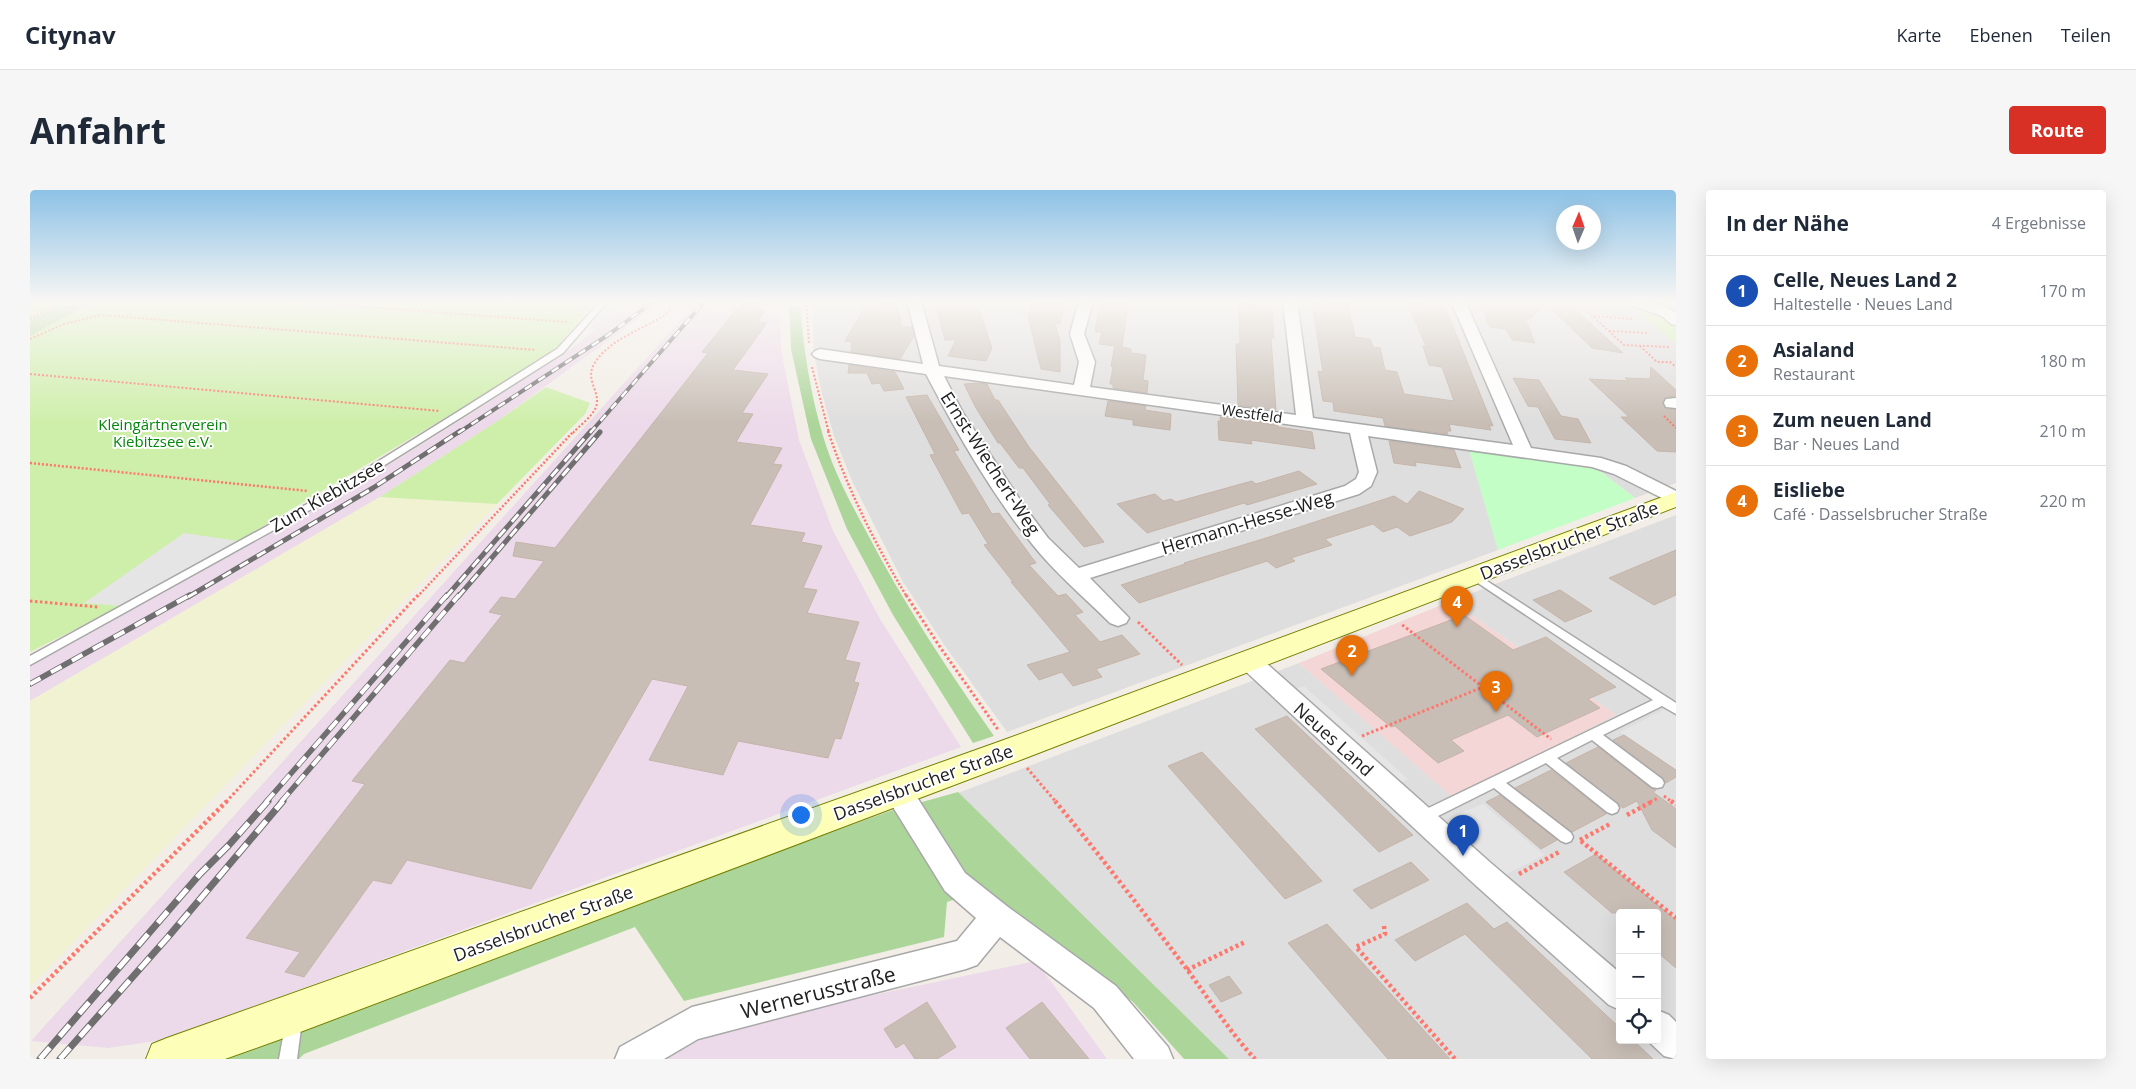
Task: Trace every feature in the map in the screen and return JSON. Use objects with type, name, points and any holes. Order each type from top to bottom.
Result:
[{"type":"street","name":"Ernst-Wiechert-Weg","points":[[925,342],[932,369],[955,413],[1016,509],[1041,542],[1118,618]]},
{"type":"street","points":[[1080,342],[1087,362],[1081,389]]},
{"type":"street","points":[[1295,342],[1305,420]]},
{"type":"street","points":[[1476,342],[1524,451]]},
{"type":"street","name":"Westfeld","points":[[814,354],[1081,389],[1595,462],[1620,470],[1676,499]]},
{"type":"street","name":"Hermann-Hesse-Weg","points":[[1075,576],[1352,490],[1364,482],[1368,472],[1357,428]]},
{"type":"street","name":"Dasselsbrucher Straße","points":[[167,1059],[295,1014],[1012,750],[1676,499]]},
{"type":"street","name":"Neues Land","points":[[1248,660],[1421,818],[1616,990]]},
{"type":"street","points":[[898,791],[955,882],[997,917],[1105,997],[1156,1059]]},
{"type":"street","name":"Wernerusstraße","points":[[632,1059],[692,1024],[966,954],[997,917]]},
{"type":"street","points":[[1661,1031],[1676,1044]]},
{"type":"lane","name":"Zum Kiebitzsee","points":[[30,661],[332,494],[560,351],[569,342]]},
{"type":"lane","points":[[1473,575],[1676,709]]},
{"type":"lane","points":[[1421,818],[1664,700]]},
{"type":"lane","points":[[1593,734],[1658,782]]},
{"type":"lane","points":[[1547,757],[1614,815]]},
{"type":"lane","points":[[1496,782],[1567,844]]},
{"type":"lane","points":[[288,1059],[295,1014]]},
{"type":"path","points":[[440,342],[560,351]]},
{"type":"path","points":[[30,998],[253,775],[362,655],[596,408],[597,398],[590,377],[593,366],[604,352],[619,342]]},
{"type":"path","points":[[812,342],[816,391],[828,436],[846,482],[893,574],[938,647],[1012,750],[1099,854],[1187,970],[1237,1040],[1255,1059]]},
{"type":"path","points":[[1620,342],[1624,345],[1669,347]]},
{"type":"path","points":[[1639,346],[1657,362],[1670,362],[1676,367]]},
{"type":"path","points":[[30,374],[462,413]]},
{"type":"path","points":[[30,463],[332,494]]},
{"type":"path","points":[[30,601],[126,609]]},
{"type":"path","points":[[1118,618],[1136,621],[1197,679]]},
{"type":"path","points":[[1399,622],[1540,731]]},
{"type":"path","name":"Neues Land","points":[[1372,731],[1483,687]]},
{"type":"path","points":[[1624,817],[1669,791]]},
{"type":"path","points":[[1663,796],[1676,805]]},
{"type":"path","points":[[1497,886],[1567,844],[1580,840],[1614,815]]},
{"type":"path","points":[[1580,840],[1676,918]]},
{"type":"path","points":[[1384,926],[1385,934],[1356,947],[1455,1059]]},
{"type":"path","points":[[1187,970],[1245,942]]},
{"type":"shaded area","points":[[580,342],[607,342],[496,422],[380,497],[30,701],[30,666],[336,497]]},
{"type":"shaded area","points":[[661,342],[781,342],[799,440],[833,531],[880,619],[961,747],[162,1040],[108,1048],[31,1041]]},
{"type":"shaded area","points":[[814,342],[1676,342],[1676,483],[1635,498],[1596,468],[1470,450],[1498,550],[1007,732],[945,646],[903,582],[852,481],[834,436],[821,390]]},
{"type":"shaded area","points":[[1676,515],[1676,1059],[1229,1059],[958,793],[1299,663],[1447,792],[1616,715],[1451,601]]},
{"type":"shaded area","points":[[184,533],[238,541],[121,606],[84,603]]},
{"type":"shaded area","points":[[1451,601],[1616,715],[1452,797],[1299,663]]},
{"type":"shaded area","points":[[1304,686],[1408,779],[1397,784],[1293,690]]},
{"type":"shaded area","points":[[1667,708],[1676,714],[1676,770],[1620,732]]},
{"type":"shaded area","points":[[1483,804],[1544,855],[1505,875],[1462,835],[1458,814]]},
{"type":"shaded area","points":[[1036,961],[1107,1059],[667,1059],[721,1027]]},
{"type":"green space","name":"Kleingärtnerverein Kiebitzsee e.V.","points":[[30,342],[561,342],[553,351],[455,412],[238,541],[121,606],[30,652]]},
{"type":"green space","points":[[791,342],[804,342],[818,419],[827,449],[854,510],[911,611],[994,736],[973,743],[893,615],[847,529],[811,439]]},
{"type":"green space","points":[[546,387],[590,403],[585,414],[497,504],[380,497],[496,422]]},
{"type":"green space","points":[[1469,450],[1596,468],[1635,498],[1498,550]]},
{"type":"green space","points":[[380,497],[497,504],[30,987],[30,701]]},
{"type":"green space","points":[[958,792],[1229,1059],[1184,1059],[1133,1002],[985,889],[947,902],[944,937],[684,1001],[635,927],[304,1054],[299,1059],[208,1059],[890,811]]},
{"type":"building","points":[[710,342],[754,342],[733,370],[768,374],[742,413],[753,414],[736,442],[782,448],[773,464],[782,465],[750,525],[805,533],[801,542],[822,546],[803,588],[817,590],[807,613],[859,622],[845,660],[860,663],[854,682],[859,683],[841,739],[835,738],[828,758],[738,741],[723,775],[649,760],[688,686],[652,679],[531,889],[407,860],[391,884],[373,880],[304,977],[285,972],[300,952],[246,938],[365,784],[352,781],[450,660],[464,663],[502,615],[489,612],[501,597],[515,599],[544,561],[513,556],[516,542],[555,548],[708,353],[702,352]]},
{"type":"building","points":[[849,342],[911,342],[900,359],[851,352],[852,342]]},
{"type":"building","points":[[955,342],[990,342],[992,348],[986,361],[948,356]]},
{"type":"building","points":[[1034,342],[1060,342],[1060,372],[1041,369]]},
{"type":"building","points":[[1100,342],[1123,342],[1122,347],[1131,349],[1131,353],[1146,355],[1143,380],[1148,381],[1147,393],[1113,388],[1113,384],[1110,384],[1115,346],[1099,344]]},
{"type":"building","points":[[1240,342],[1271,342],[1276,410],[1238,405],[1236,344],[1240,344]]},
{"type":"building","points":[[1318,342],[1371,342],[1373,347],[1380,348],[1385,370],[1397,372],[1404,394],[1454,401],[1442,367],[1429,365],[1423,346],[1426,346],[1424,342],[1459,342],[1493,426],[1489,425],[1491,430],[1449,424],[1451,431],[1446,431],[1448,434],[1385,426],[1383,418],[1334,411],[1333,402],[1323,401],[1318,371],[1323,372]]},
{"type":"building","points":[[1585,342],[1610,342],[1623,353],[1592,348]]},
{"type":"building","points":[[849,365],[895,372],[904,389],[884,391],[880,383],[872,384],[867,373],[848,373]]},
{"type":"building","points":[[1651,367],[1676,390],[1676,396],[1666,397],[1662,402],[1666,409],[1676,410],[1676,452],[1657,451],[1621,417],[1629,417],[1589,379],[1629,381],[1625,378],[1650,379]]},
{"type":"building","points":[[1513,378],[1539,380],[1561,416],[1578,419],[1591,443],[1555,439],[1538,407],[1528,406]]},
{"type":"building","points":[[964,384],[987,384],[995,400],[998,400],[1029,447],[1104,542],[1084,547],[1048,505],[1050,504],[1023,468],[1019,468],[1000,443],[998,443],[976,408]]},
{"type":"building","points":[[927,395],[959,450],[954,451],[992,514],[999,513],[1036,563],[1029,565],[1058,596],[1066,594],[1083,612],[1075,615],[1100,642],[1122,635],[1140,654],[1096,669],[1102,677],[1073,686],[1062,672],[1039,680],[1027,665],[1070,652],[1011,582],[1013,582],[984,545],[988,544],[969,513],[962,514],[930,455],[935,454],[906,397]]},
{"type":"building","points":[[1108,401],[1146,406],[1145,410],[1171,414],[1170,430],[1133,425],[1133,420],[1105,416]]},
{"type":"building","points":[[1220,417],[1312,432],[1315,449],[1251,440],[1252,444],[1219,440],[1218,421],[1221,421]]},
{"type":"building","points":[[1389,441],[1454,450],[1461,468],[1415,462],[1416,466],[1394,463]]},
{"type":"building","points":[[1299,471],[1317,484],[1247,505],[1244,503],[1147,533],[1117,504],[1155,494],[1163,501],[1171,499],[1176,502],[1252,481],[1256,484]]},
{"type":"building","points":[[1419,491],[1464,509],[1452,522],[1410,536],[1397,527],[1383,532],[1373,524],[1325,539],[1332,545],[1291,558],[1295,561],[1276,568],[1267,561],[1139,603],[1121,585],[1394,496],[1407,504]]},
{"type":"building","points":[[1676,550],[1676,595],[1654,605],[1609,578]]},
{"type":"building","points":[[1560,590],[1592,611],[1565,622],[1533,600]]},
{"type":"building","points":[[1464,615],[1513,650],[1546,637],[1616,687],[1588,699],[1600,708],[1537,737],[1508,715],[1451,740],[1464,751],[1438,763],[1395,726],[1391,727],[1321,669]]},
{"type":"building","points":[[1287,716],[1413,835],[1379,852],[1255,729]]},
{"type":"building","points":[[1624,735],[1676,770],[1676,777],[1666,783],[1663,778],[1613,740]]},
{"type":"building","points":[[1598,747],[1656,790],[1653,792],[1676,809],[1676,848],[1652,830],[1637,801],[1623,808],[1566,763]]},
{"type":"building","points":[[1202,752],[1322,881],[1285,899],[1168,766]]},
{"type":"building","points":[[1551,770],[1606,814],[1572,832],[1515,788]]},
{"type":"building","points":[[1500,795],[1557,840],[1541,849],[1486,802]]},
{"type":"building","points":[[1596,854],[1676,920],[1676,968],[1661,955],[1661,909],[1616,909],[1616,913],[1612,913],[1564,872]]},
{"type":"building","points":[[1411,862],[1429,880],[1371,909],[1353,890]]},
{"type":"building","points":[[1467,903],[1494,929],[1507,922],[1616,1024],[1616,1044],[1637,1044],[1653,1059],[1592,1059],[1465,934],[1415,961],[1395,940]]},
{"type":"building","points":[[1327,924],[1450,1059],[1388,1059],[1288,943]]},
{"type":"building","points":[[1229,976],[1242,993],[1221,1002],[1209,985]]},
{"type":"building","points":[[927,1002],[956,1047],[937,1059],[915,1059],[904,1043],[896,1048],[884,1029]]},
{"type":"building","points":[[1042,1002],[1089,1059],[1030,1059],[1006,1028]]},
{"type":"railway","points":[[458,433],[598,342]]},
{"type":"railway","points":[[590,433],[670,342]]},
{"type":"railway","points":[[188,597],[373,488],[460,431]]},
{"type":"railway","points":[[446,597],[591,431]]},
{"type":"railway","points":[[458,597],[600,432]]},
{"type":"railway","points":[[30,684],[190,595]]},
{"type":"railway","points":[[266,802],[447,595]]},
{"type":"railway","points":[[281,802],[459,595]]},
{"type":"railway","points":[[40,1059],[200,874],[268,801]]},
{"type":"railway","points":[[60,1059],[168,937],[283,801]]},
{"type":"place","name":"Eisliebe","points":[[1457,627]]},
{"type":"place","name":"Asialand","points":[[1352,676]]},
{"type":"place","name":"Zum neuen Land","points":[[1496,712]]},
{"type":"place","name":"Celle, Neues Land 2","points":[[1463,856]]}]
